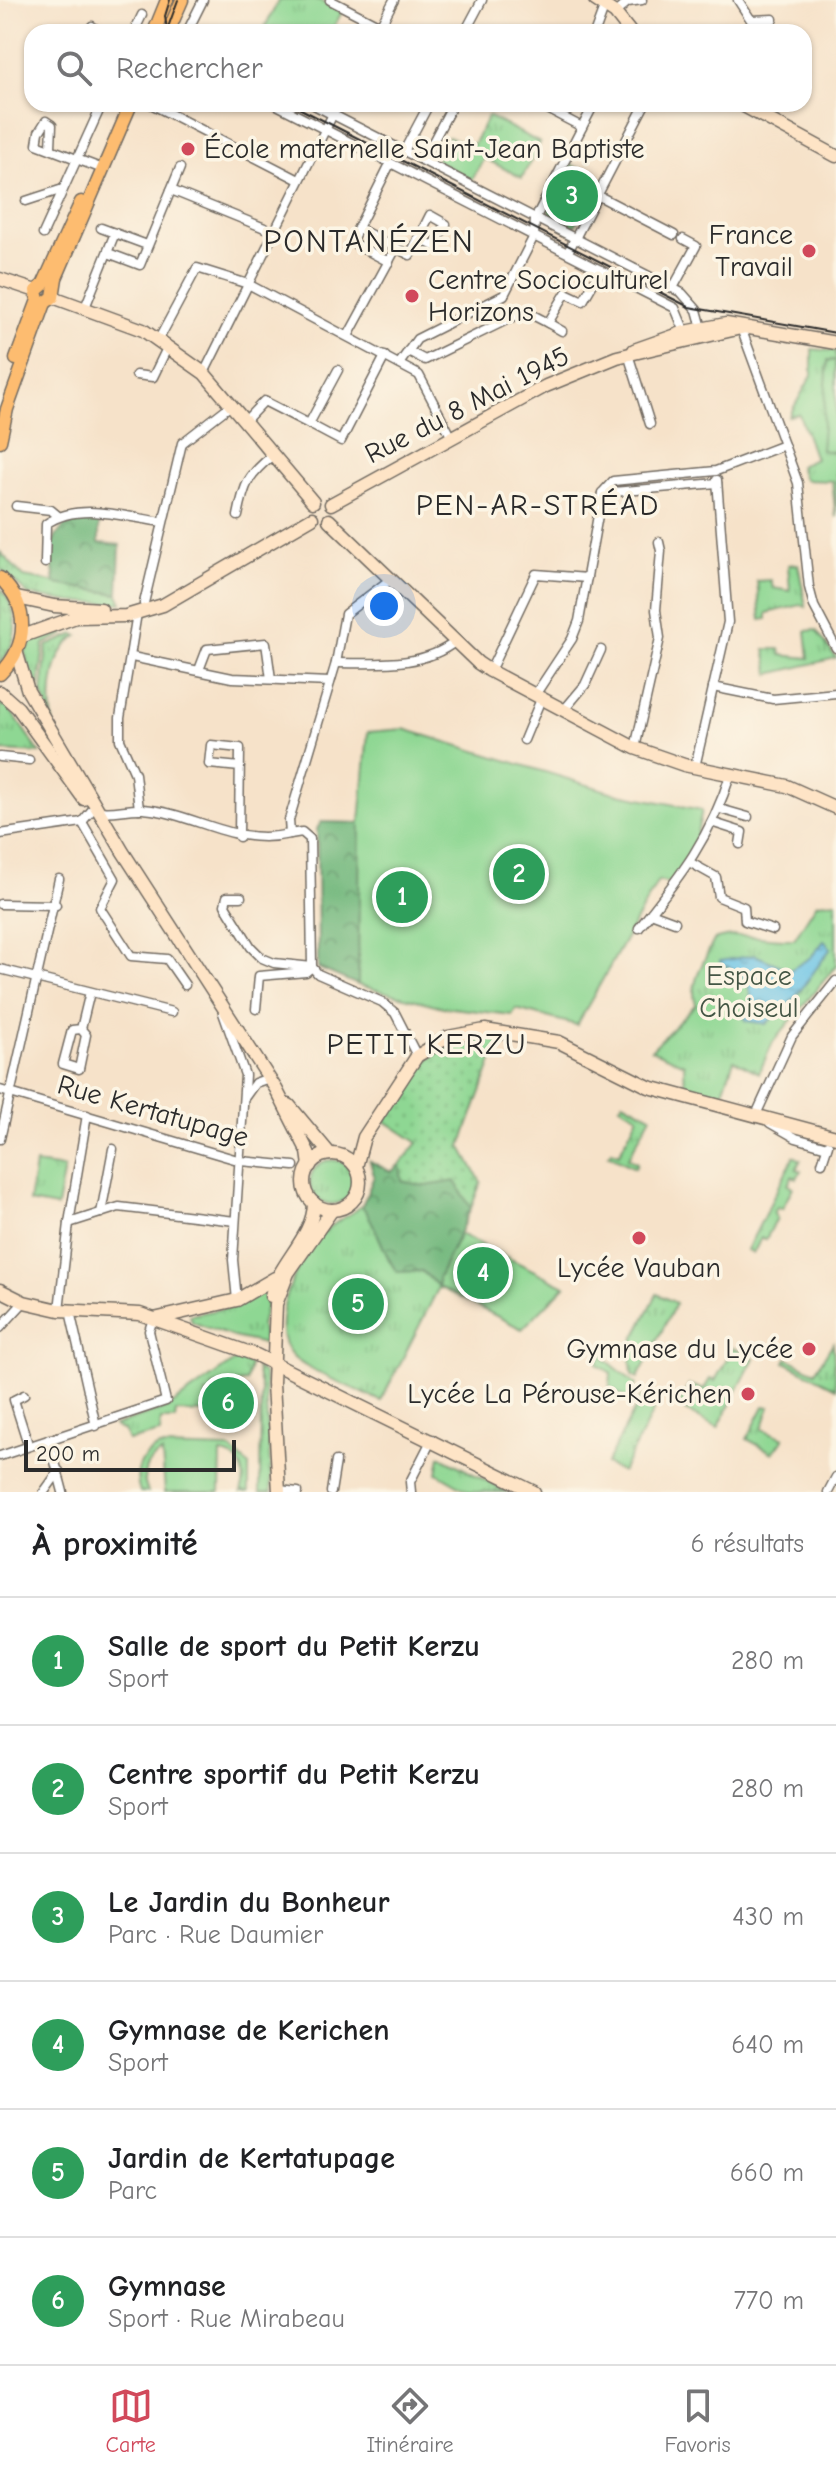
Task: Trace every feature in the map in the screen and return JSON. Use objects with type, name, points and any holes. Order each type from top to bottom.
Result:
[{"type":"main road","points":[[157,24],[167,0]]},
{"type":"main road","points":[[172,24],[180,5]]},
{"type":"main road","points":[[100,168],[122,112]]},
{"type":"main road","points":[[0,408],[44,294],[127,112]]},
{"type":"main road","points":[[0,441],[44,294]]},
{"type":"main road","points":[[0,578],[17,598],[23,636],[17,654],[0,674]]},
{"type":"street","points":[[190,24],[203,0]]},
{"type":"street","points":[[330,0],[371,24]]},
{"type":"street","points":[[382,24],[394,0]]},
{"type":"street","points":[[469,24],[482,0]]},
{"type":"street","points":[[605,6],[642,0]]},
{"type":"street","points":[[738,0],[751,20],[773,19]]},
{"type":"street","points":[[605,6],[622,24]]},
{"type":"street","points":[[138,24],[142,15]]},
{"type":"street","points":[[43,234],[99,112]]},
{"type":"street","points":[[167,112],[299,180]]},
{"type":"street","points":[[290,112],[675,308],[685,332]]},
{"type":"street","points":[[327,112],[673,288],[690,299],[702,328]]},
{"type":"street","points":[[204,373],[272,231],[334,112]]},
{"type":"street","points":[[404,151],[425,112]]},
{"type":"street","points":[[427,153],[449,112]]},
{"type":"street","points":[[553,112],[582,127]]},
{"type":"street","points":[[399,364],[417,339],[504,295],[534,236],[535,219],[590,112]]},
{"type":"street","points":[[568,252],[641,112]]},
{"type":"street","points":[[755,112],[836,156]]},
{"type":"street","points":[[51,147],[100,168]]},
{"type":"street","points":[[389,262],[351,242],[390,164]]},
{"type":"street","points":[[108,253],[140,265],[180,168]]},
{"type":"street","points":[[26,201],[63,189]]},
{"type":"street","points":[[171,190],[272,231]]},
{"type":"street","points":[[597,195],[674,235]]},
{"type":"street","points":[[101,228],[147,245]]},
{"type":"street","points":[[358,228],[410,255],[418,238]]},
{"type":"street","points":[[84,310],[115,233]]},
{"type":"street","points":[[673,288],[696,246],[683,239]]},
{"type":"street","points":[[348,336],[396,248]]},
{"type":"street","points":[[136,375],[153,377],[164,342],[197,268],[248,284],[419,375],[451,436]]},
{"type":"street","points":[[548,323],[566,293],[583,301],[601,270]]},
{"type":"street","points":[[0,279],[131,324],[164,342],[204,373],[313,502]]},
{"type":"street","points":[[408,351],[425,360],[525,311],[562,331]]},
{"type":"street","name":"Rue du 8 Mai 1945","points":[[628,354],[641,345],[726,324],[836,343]]},
{"type":"street","points":[[741,328],[798,483],[802,538],[814,606],[836,648]]},
{"type":"street","name":"Rue du 8 Mai 1945","points":[[331,504],[546,386],[628,354],[741,328]]},
{"type":"street","points":[[628,354],[650,424]]},
{"type":"street","points":[[245,421],[264,401],[341,441],[385,356]]},
{"type":"street","points":[[309,424],[338,370]]},
{"type":"street","points":[[139,809],[135,774],[120,740],[120,717],[140,608],[182,443],[231,405]]},
{"type":"street","points":[[524,740],[538,697],[572,639],[587,578],[602,493],[613,481],[716,471],[784,445]]},
{"type":"street","points":[[238,516],[242,493],[252,472],[273,455]]},
{"type":"street","points":[[695,767],[728,622],[716,471]]},
{"type":"street","points":[[602,493],[717,483]]},
{"type":"street","points":[[313,502],[323,499],[331,504],[333,512],[329,520]]},
{"type":"street","points":[[313,502],[310,510],[312,518],[320,522],[329,520]]},
{"type":"street","points":[[16,506],[51,510],[57,515]]},
{"type":"street","points":[[45,563],[46,524],[57,515],[85,511],[162,522]]},
{"type":"street","points":[[23,636],[76,617],[140,608],[170,599],[229,569],[312,518]]},
{"type":"street","points":[[329,520],[490,671],[635,748],[695,767],[787,786],[836,808]]},
{"type":"street","points":[[635,748],[660,638],[656,610],[659,542]]},
{"type":"street","points":[[490,671],[536,574],[587,578]]},
{"type":"street","points":[[290,834],[289,820],[336,663],[345,614],[391,579]]},
{"type":"street","points":[[17,598],[75,609],[140,608]]},
{"type":"street","points":[[336,663],[402,662],[443,651],[456,641]]},
{"type":"street","points":[[199,670],[207,649],[266,643],[271,679]]},
{"type":"street","points":[[564,710],[585,685],[601,650]]},
{"type":"street","points":[[17,654],[28,691],[96,810],[273,1084],[308,1152],[310,1166],[305,1185],[314,1203],[312,1218],[275,1278],[269,1333],[274,1362]]},
{"type":"street","points":[[132,657],[232,678],[330,682]]},
{"type":"street","points":[[713,687],[773,699],[836,693]]},
{"type":"street","points":[[0,692],[18,708],[110,829],[123,852]]},
{"type":"street","points":[[0,757],[29,760]]},
{"type":"street","points":[[239,837],[240,767]]},
{"type":"street","points":[[639,928],[691,863],[714,823],[731,773]]},
{"type":"street","points":[[0,834],[38,826],[82,822],[96,810],[122,813],[139,809],[239,837],[258,839],[302,832],[310,839],[312,967],[318,974],[382,1002],[395,1013],[417,1056]]},
{"type":"street","points":[[720,809],[748,817]]},
{"type":"street","points":[[110,829],[122,813]]},
{"type":"street","points":[[82,822],[115,879],[100,908],[131,956],[167,959],[185,985]]},
{"type":"street","points":[[714,823],[742,832],[740,844]]},
{"type":"street","points":[[691,863],[716,877],[719,897],[744,907],[745,921],[773,930]]},
{"type":"street","points":[[0,1139],[4,1092],[56,905],[59,879]]},
{"type":"street","points":[[241,897],[227,897],[225,905],[251,947],[274,963],[312,967]]},
{"type":"street","points":[[0,904],[56,905]]},
{"type":"street","points":[[651,913],[675,922]]},
{"type":"street","points":[[256,1009],[259,976],[306,972],[312,967]]},
{"type":"street","points":[[0,969],[172,1012]]},
{"type":"street","points":[[759,1118],[792,1036],[836,981]]},
{"type":"street","points":[[81,1029],[90,992]]},
{"type":"street","points":[[216,994],[245,1075],[233,1260],[237,1300]]},
{"type":"street","points":[[81,1029],[86,1035],[79,1069],[63,1064],[72,1030],[81,1029]]},
{"type":"street","points":[[298,1492],[279,1491],[274,1315],[279,1292],[314,1232],[332,1210],[346,1206],[356,1195],[360,1181],[356,1167],[364,1137],[417,1056],[457,1034],[501,1031],[576,1048],[649,1087],[831,1140],[822,1163]]},
{"type":"street","points":[[245,1075],[255,1083],[273,1084],[335,1155],[356,1167]]},
{"type":"street","points":[[245,1098],[255,1083]]},
{"type":"street","name":"Rue Kertatupage","points":[[4,1092],[241,1161],[294,1166]]},
{"type":"street","points":[[87,1115],[61,1291],[96,1426]]},
{"type":"street","points":[[310,1166],[364,1137]]},
{"type":"street","points":[[101,1213],[113,1149]]},
{"type":"street","points":[[314,1203],[332,1210]]},
{"type":"street","points":[[69,1223],[119,1207],[235,1221]]},
{"type":"street","points":[[153,1319],[237,1300],[275,1278]]},
{"type":"street","points":[[0,1290],[24,1302],[65,1310],[133,1313],[274,1362],[534,1492]]},
{"type":"street","points":[[0,1328],[24,1302]]},
{"type":"street","points":[[1,1455],[166,1401],[149,1331],[153,1319]]},
{"type":"street","points":[[24,1395],[14,1400],[28,1444]]},
{"type":"street","points":[[49,1439],[60,1471],[63,1492]]},
{"type":"street","points":[[411,1492],[410,1482],[432,1439]]},
{"type":"street","points":[[331,1492],[336,1461]]},
{"type":"street","points":[[44,1492],[60,1471]]},
{"type":"street","points":[[828,1492],[835,1479]]},
{"type":"green space","points":[[279,0],[319,0],[342,12],[335,24],[266,24]]},
{"type":"green space","points":[[488,116],[540,143],[522,178],[484,158],[472,180],[436,161],[448,137],[473,145]]},
{"type":"green space","points":[[570,164],[599,179],[575,226],[552,215],[548,208]]},
{"type":"green space","points":[[812,349],[836,351],[836,360],[828,360],[836,452],[836,518],[832,481],[804,480],[799,466],[815,459],[799,414],[789,416],[812,375]]},
{"type":"green space","points":[[828,360],[836,361],[836,452],[821,450]]},
{"type":"green space","points":[[86,518],[99,520],[99,543],[120,545],[118,594],[55,584],[50,545],[64,526]]},
{"type":"green space","points":[[0,552],[24,577],[118,594],[122,603],[72,602],[29,595],[0,569]]},
{"type":"green space","points":[[798,564],[806,607],[801,605],[767,613],[767,619],[761,620],[757,581],[771,580],[773,588],[790,591],[788,565]]},
{"type":"green space","points":[[0,587],[11,606],[15,626],[11,645],[0,664]]},
{"type":"green space","points":[[61,625],[64,634],[44,644],[39,686],[32,688],[25,652],[39,632]]},
{"type":"green space","points":[[816,630],[836,658],[770,674],[765,649],[780,649],[781,655],[809,658],[806,631]]},
{"type":"green space","points":[[75,634],[78,636],[62,652],[54,674],[51,700],[53,722],[42,693],[47,646]]},
{"type":"green space","points":[[0,696],[12,707],[10,710],[40,753],[0,751]]},
{"type":"green space","points":[[404,729],[614,793],[702,810],[693,852],[671,884],[658,881],[577,1025],[516,1009],[512,1015],[443,1007],[358,985],[360,823],[368,732]]},
{"type":"green space","points":[[321,822],[360,823],[358,985],[318,968],[317,829]]},
{"type":"green space","name":"Espace Choiseul","points":[[836,901],[836,966],[773,1042],[759,1073],[734,1060],[721,1097],[685,1090],[684,1064],[651,1050],[696,1004],[696,980],[714,940],[743,936],[794,939],[817,903]]},
{"type":"green space","points":[[471,1039],[500,1040],[461,1146],[481,1182],[471,1208],[455,1181],[425,1186],[402,1181],[400,1164],[418,1143],[385,1121],[410,1080],[428,1060],[453,1045]]},
{"type":"green space","points":[[623,1101],[651,1116],[628,1158],[637,1163],[635,1168],[609,1155],[612,1151],[619,1154],[638,1116],[620,1106]]},
{"type":"green space","points":[[794,1156],[801,1160],[796,1169],[801,1171],[797,1178],[792,1176],[788,1185],[793,1187],[782,1209],[777,1207],[774,1214],[777,1218],[766,1239],[761,1238],[753,1254],[747,1250]]},
{"type":"green space","points":[[332,1160],[347,1167],[354,1182],[347,1197],[332,1204],[317,1197],[310,1182],[317,1167]]},
{"type":"green space","points":[[370,1161],[391,1172],[400,1164],[402,1181],[425,1186],[455,1181],[471,1208],[438,1279],[439,1287],[422,1271],[397,1272],[392,1265],[362,1206],[374,1176]]},
{"type":"green space","points":[[35,1164],[64,1168],[57,1207],[29,1202]]},
{"type":"green space","points":[[362,1206],[372,1218],[390,1262],[422,1271],[439,1287],[381,1401],[321,1374],[293,1357],[285,1344],[282,1328],[288,1291],[305,1255],[326,1230]]},
{"type":"green space","points":[[460,1234],[565,1286],[522,1329],[439,1287],[438,1279]]},
{"type":"green space","points":[[271,1285],[261,1326],[264,1344],[192,1322],[190,1315],[227,1308]]},
{"type":"green space","points":[[657,1294],[676,1303],[638,1378],[632,1375],[630,1347]]},
{"type":"green space","points":[[833,1343],[836,1388],[785,1362],[787,1358],[815,1372]]},
{"type":"green space","points":[[607,1346],[610,1347],[605,1359],[636,1384],[628,1399],[610,1388],[611,1373],[597,1364]]},
{"type":"green space","points":[[733,1348],[754,1358],[718,1428],[678,1407],[689,1385],[704,1389],[710,1379],[715,1381]]},
{"type":"green space","points":[[237,1359],[250,1365],[246,1382],[213,1386],[212,1394],[206,1394],[206,1413],[176,1412],[175,1420],[161,1420],[160,1433],[128,1441],[124,1431],[114,1426],[169,1407]]},
{"type":"green space","points":[[256,1368],[264,1374],[272,1492],[260,1492],[261,1390]]},
{"type":"green space","points":[[642,1396],[657,1404],[622,1472],[606,1464]]},
{"type":"green space","points":[[764,1406],[770,1407],[762,1429],[784,1438],[773,1453],[747,1439]]},
{"type":"green space","points":[[159,1447],[231,1449],[249,1466],[249,1492],[241,1492],[244,1479],[238,1462],[221,1454],[220,1492],[165,1492],[162,1453],[148,1464],[144,1474],[148,1492],[140,1492],[137,1478],[140,1465],[147,1455]]},
{"type":"green space","points":[[440,1456],[507,1492],[470,1492],[437,1473]]},
{"type":"water","points":[[824,941],[831,948],[795,998],[766,1024],[747,1021],[742,1014],[751,1001],[747,982],[739,973],[721,965],[720,961],[755,955],[790,970],[811,957]]},
{"type":"tram line","points":[[166,24],[170,0]]},
{"type":"tram line","points":[[169,24],[178,0]]},
{"type":"tram line","points":[[307,112],[689,307],[836,333]]},
{"type":"place","name":"École maternelle Saint-Jean Baptiste","points":[[188,149]]},
{"type":"place","name":"Le Jardin du Bonheur","points":[[572,196]]},
{"type":"place","name":"France Travail","points":[[809,251]]},
{"type":"place","name":"Centre Socioculturel Horizons","points":[[412,296]]},
{"type":"place","name":"Centre sportif du Petit Kerzu","points":[[519,874]]},
{"type":"place","name":"Salle de sport du Petit Kerzu","points":[[402,897]]},
{"type":"place","name":"Lycée Vauban","points":[[639,1238]]},
{"type":"place","name":"Gymnase de Kerichen","points":[[483,1273]]},
{"type":"place","name":"Jardin de Kertatupage","points":[[358,1304]]},
{"type":"place","name":"Gymnase du Lycée","points":[[809,1349]]},
{"type":"place","name":"Lycée La Pérouse-Kérichen","points":[[748,1394]]},
{"type":"place","name":"Gymnase","points":[[228,1403]]},
{"type":"district","name":"PONTANÉZEN","points":[[369,241]]},
{"type":"district","name":"PEN-AR-STRÉAD","points":[[538,505]]},
{"type":"district","name":"PETIT KERZU","points":[[427,1044]]}]
